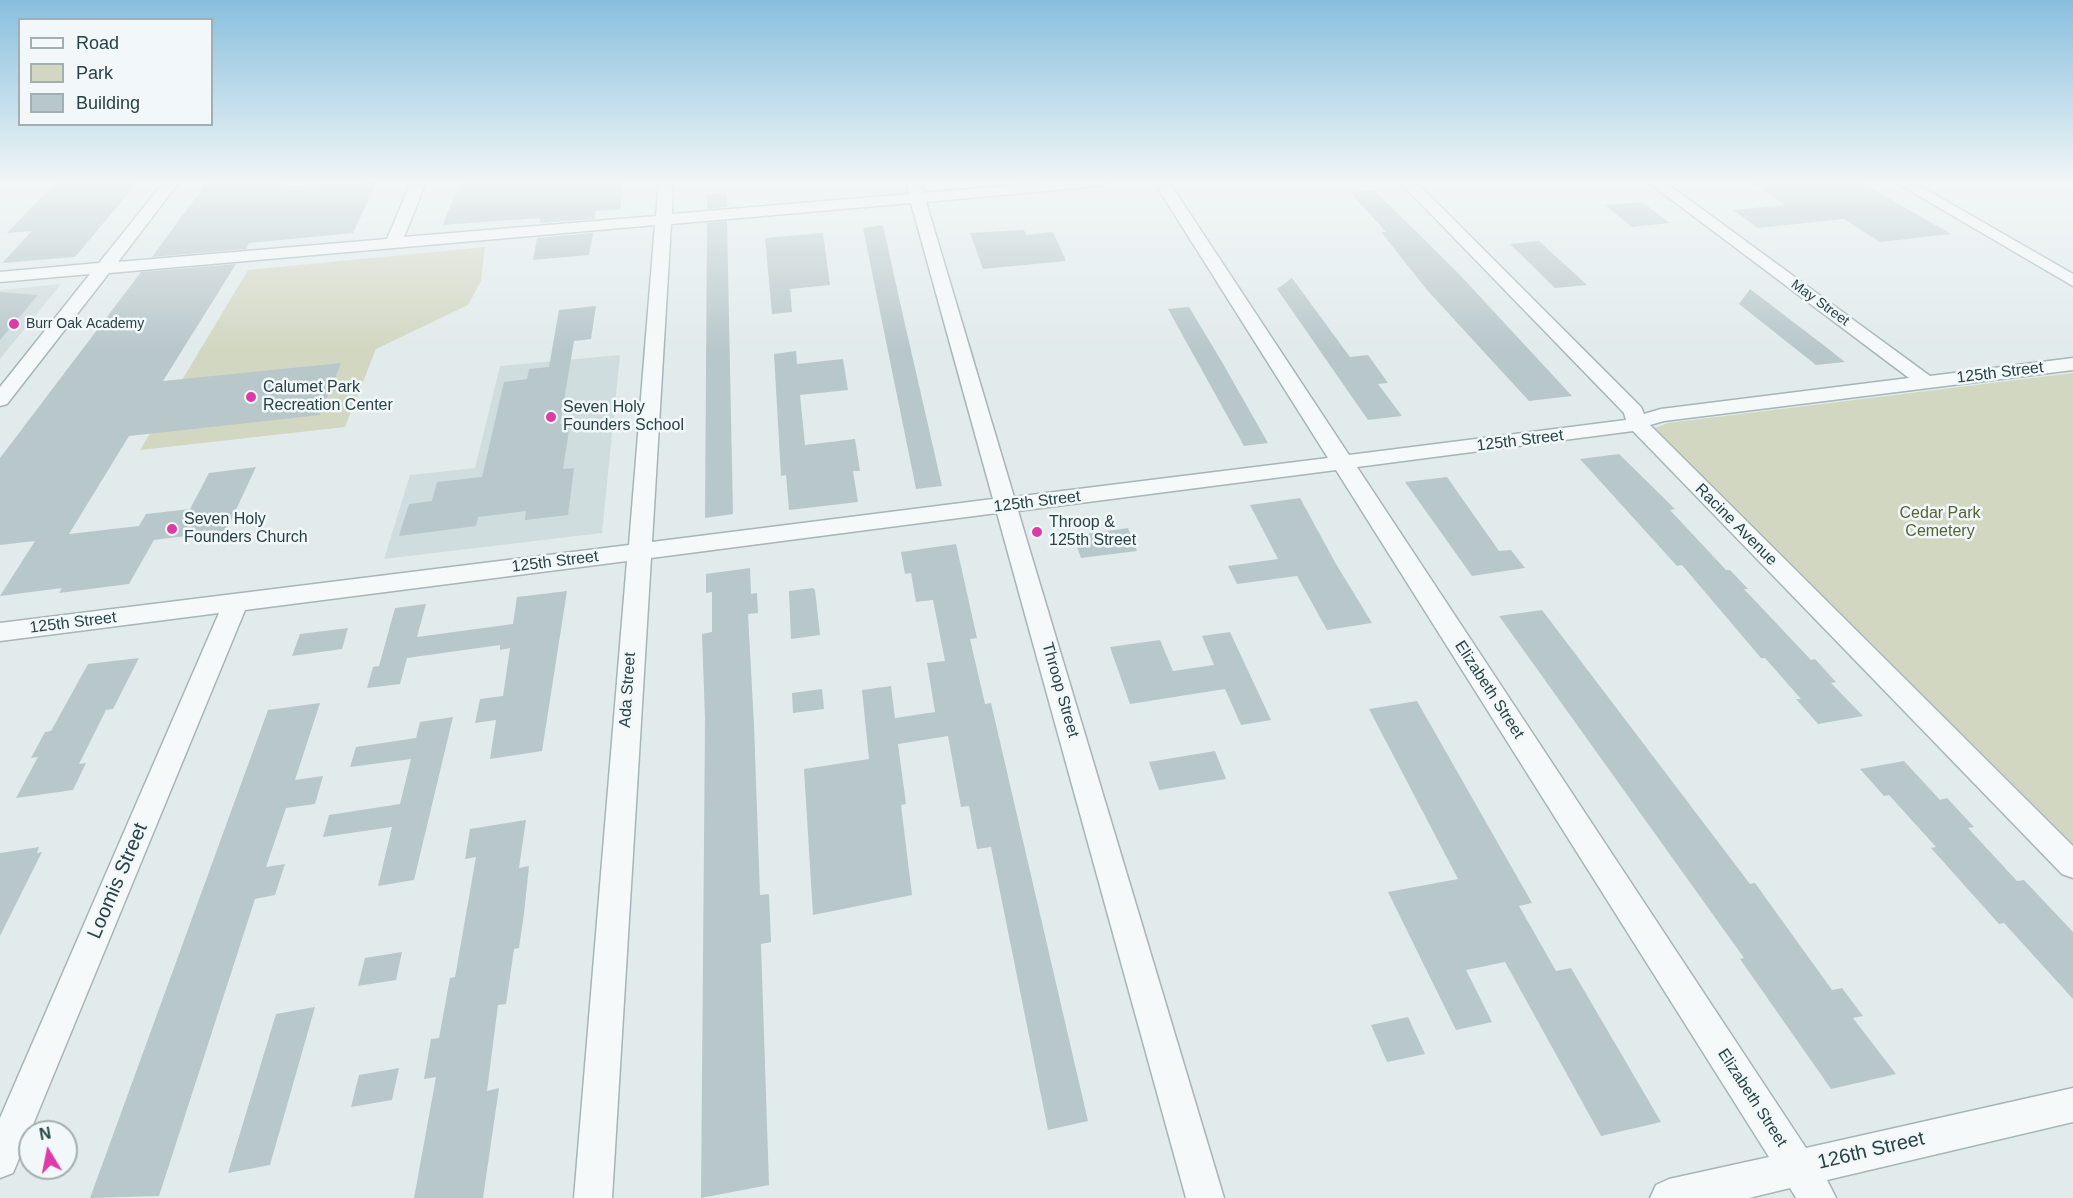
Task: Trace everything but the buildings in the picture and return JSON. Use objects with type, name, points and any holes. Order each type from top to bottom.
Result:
[{"type":"street","points":[[0,400],[128,238]]},
{"type":"street","points":[[393,243],[395,238]]},
{"type":"street","points":[[0,277],[450,238]]},
{"type":"street","name":"Ada Street","points":[[593,1198],[662,238]]},
{"type":"street","name":"Throop Street","points":[[930,238],[1205,1198]]},
{"type":"street","name":"Elizabeth Street","points":[[1197,238],[1817,1198]]},
{"type":"street","name":"Racine Avenue","points":[[1462,238],[1634,411],[1636,422],[2073,865]]},
{"type":"street","name":"May Street","points":[[1731,238],[1926,382]]},
{"type":"street","points":[[1999,238],[2073,281]]},
{"type":"street","name":"125th Street","points":[[0,632],[1624,428],[1636,422],[1661,416],[2073,364]]},
{"type":"street","name":"Loomis Street","points":[[0,1160],[236,602]]},
{"type":"street","name":"126th Street","points":[[1669,1198],[2073,1105]]},
{"type":"shaded area","name":"Burr Oak Academy","points":[[61,284],[0,359],[0,290]]},
{"type":"shaded area","name":"Seven Holy Founders School","points":[[620,355],[602,533],[384,559],[410,475],[475,468],[500,366]]},
{"type":"green space","points":[[485,247],[481,281],[468,305],[376,349],[345,427],[140,450],[248,270]]},
{"type":"green space","name":"Cedar Park Cemetery","points":[[2073,373],[2073,844],[1655,428],[1668,423]]},
{"type":"place","name":"Burr Oak Academy","points":[[14,324]]},
{"type":"place","name":"Calumet Park Recreation Center","points":[[251,397]]},
{"type":"place","name":"Seven Holy Founders School","points":[[551,417]]},
{"type":"place","name":"Seven Holy Founders Church","points":[[172,529]]},
{"type":"place","name":"Throop & 125th Street","points":[[1037,532]]}]
